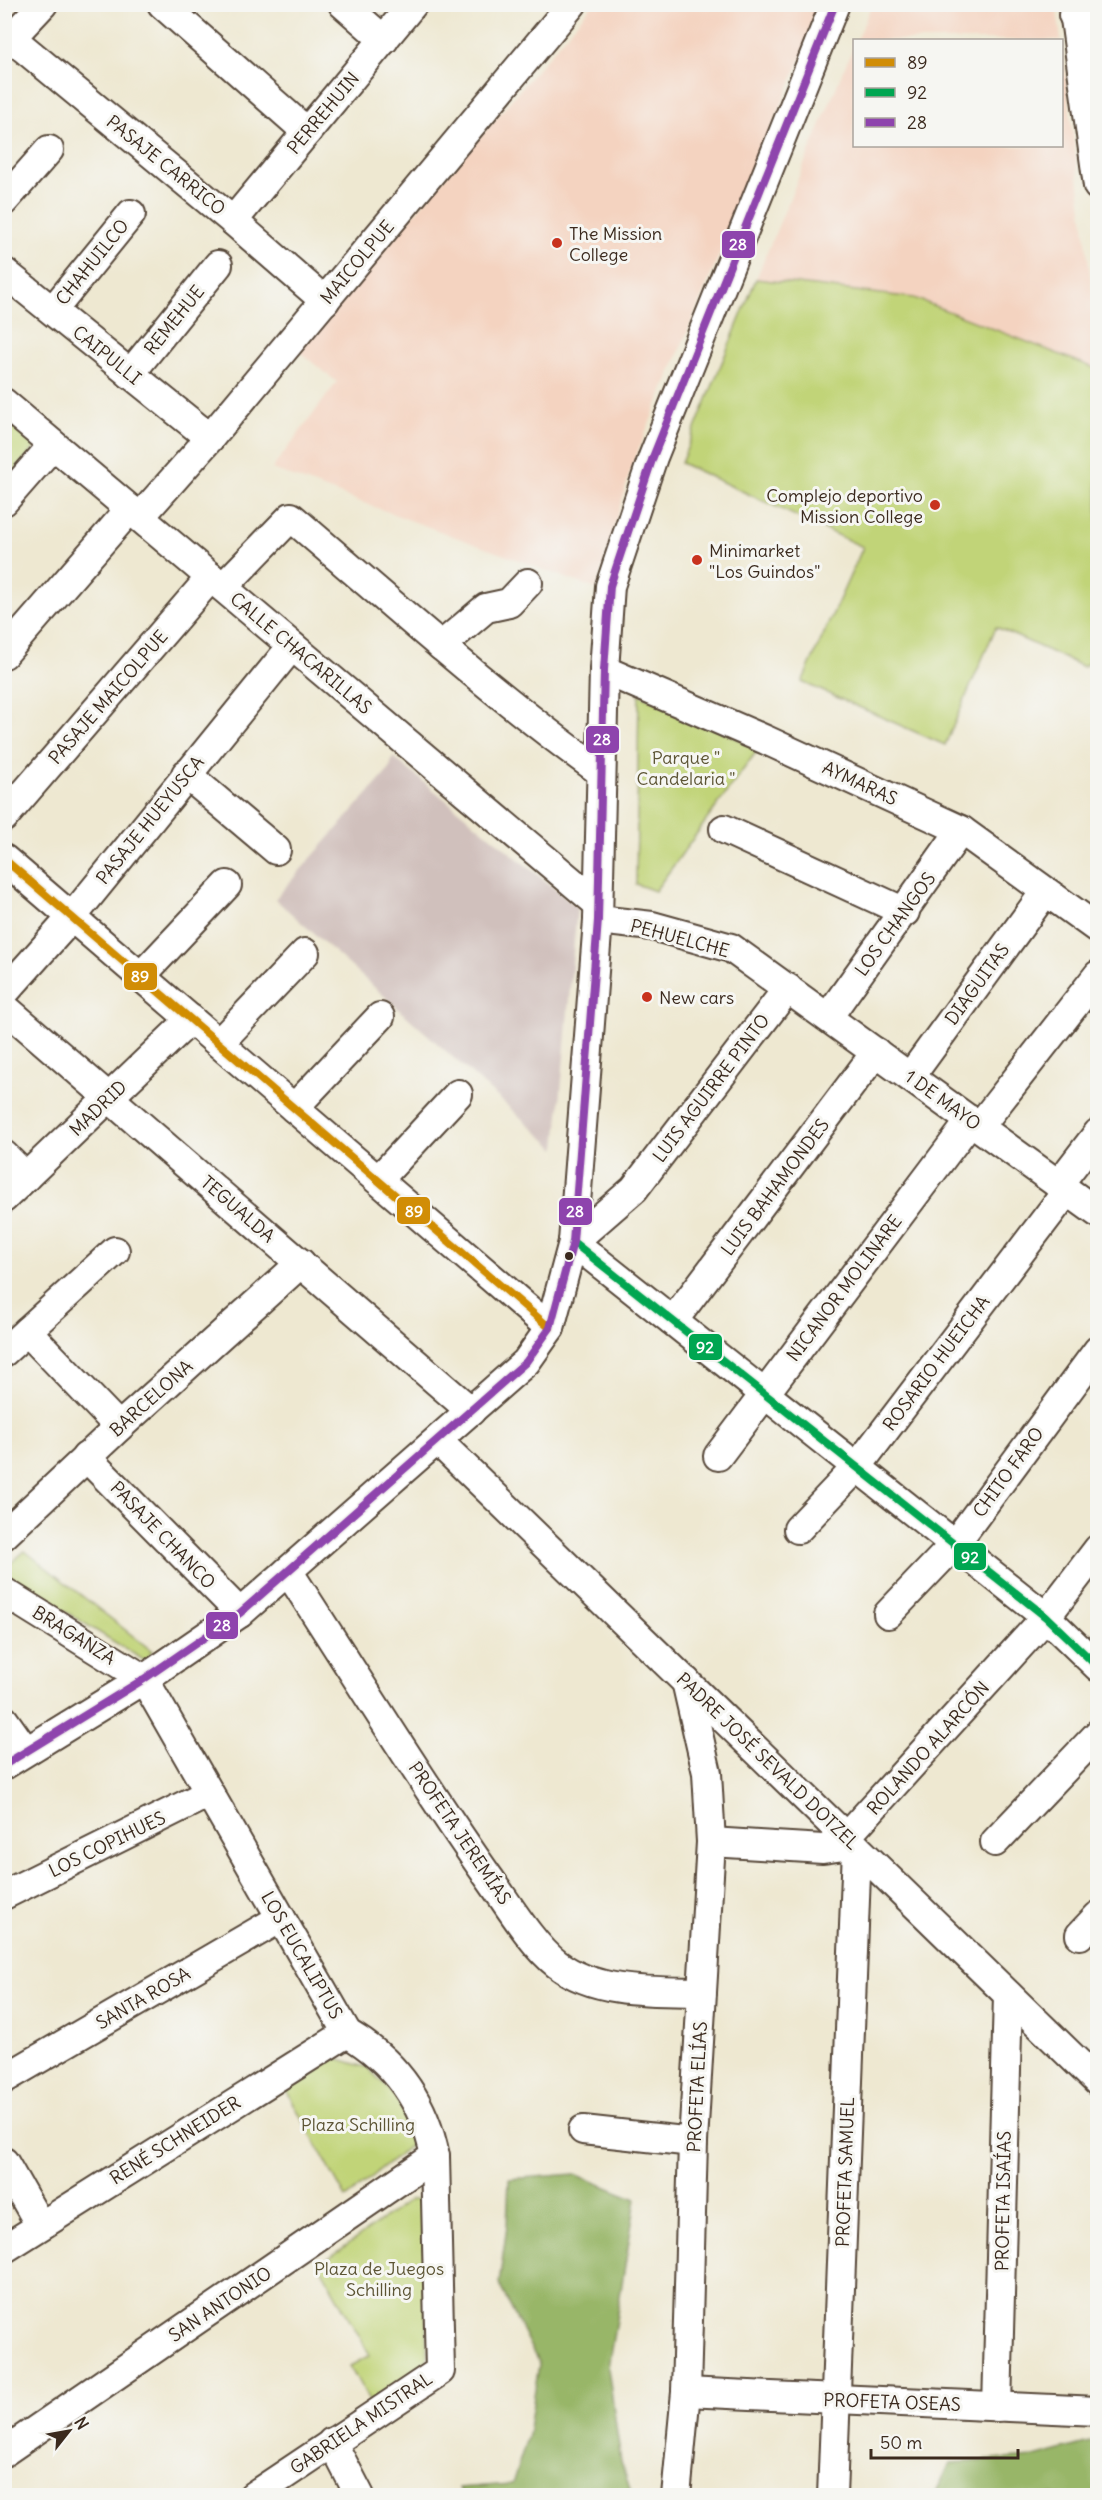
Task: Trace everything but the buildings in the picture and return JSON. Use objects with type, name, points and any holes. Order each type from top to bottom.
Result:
[{"type":"street","points":[[8,35],[43,4]]},
{"type":"street","points":[[162,4],[307,132]]},
{"type":"street","points":[[343,4],[384,40]]},
{"type":"street","name":"PERREHUIN","points":[[233,221],[413,4]]},
{"type":"street","points":[[4,1720],[15,1758],[144,1679],[240,1613],[526,1362],[550,1328],[573,1242],[579,1179],[598,911],[604,670],[610,586],[653,456],[835,4]]},
{"type":"street","name":"MAICOLPUE","points":[[4,654],[135,513],[210,438],[324,301],[559,9]]},
{"type":"street","points":[[1081,12],[1098,186]]},
{"type":"street","name":"PASAJE CARRICO","points":[[8,35],[233,221],[324,301]]},
{"type":"street","points":[[4,201],[49,150]]},
{"type":"street","name":"CHAHUILCO","points":[[53,310],[131,214]]},
{"type":"street","name":"REMEHUE","points":[[130,374],[218,265]]},
{"type":"street","name":"CAIPULLI","points":[[4,272],[210,438]]},
{"type":"street","name":"CALLE CHACARILLAS","points":[[4,403],[292,646],[598,911]]},
{"type":"street","points":[[4,501],[53,445]]},
{"type":"street","points":[[217,582],[291,517],[441,646],[557,741],[601,772]]},
{"type":"street","name":"PASAJE MAICOLPUE","points":[[4,818],[217,582]]},
{"type":"street","points":[[441,646],[486,608],[509,603],[528,583]]},
{"type":"street","name":"PASAJE HUEYUSCA","points":[[4,993],[72,917],[292,646]]},
{"type":"street","name":"AYMARAS","points":[[604,670],[766,740],[961,830],[1098,929]]},
{"type":"street","points":[[557,741],[602,737]]},
{"type":"street","points":[[186,774],[276,850]]},
{"type":"street","points":[[724,829],[905,912]]},
{"type":"street","name":"LOS CHANGOS","points":[[828,1017],[905,912],[961,830]]},
{"type":"street","points":[[4,860],[550,1328]]},
{"type":"street","points":[[141,976],[227,885]]},
{"type":"street","name":"DIAGUITAS","points":[[910,1077],[1045,892]]},
{"type":"street","name":"PEHUELCHE","points":[[598,911],[731,948],[788,988]]},
{"type":"street","points":[[219,1043],[305,953]]},
{"type":"street","name":"NICANOR MOLINARE","points":[[718,1456],[975,1123],[1098,975]]},
{"type":"street","name":"1 DE MAYO","points":[[788,988],[1098,1213]]},
{"type":"street","name":"LUIS AGUIRRE PINTO","points":[[573,1242],[634,1189],[788,988]]},
{"type":"street","name":"TEGUALDA","points":[[4,1007],[471,1411]]},
{"type":"street","points":[[294,1108],[380,1017]]},
{"type":"street","name":"MADRID","points":[[4,1198],[191,1019]]},
{"type":"street","name":"LUIS BAHAMONDES","points":[[673,1321],[876,1052]]},
{"type":"street","points":[[378,1180],[458,1094]]},
{"type":"street","name":"ROSARIO HUEICHA","points":[[798,1529],[857,1467],[1063,1188],[1098,1134]]},
{"type":"street","points":[[4,1155],[26,1177]]},
{"type":"street","points":[[579,1179],[592,1195],[608,1199],[621,1196],[634,1189]]},
{"type":"street","points":[[573,1242],[1046,1617],[1098,1667]]},
{"type":"street","points":[[4,1352],[115,1251]]},
{"type":"street","name":"BARCELONA","points":[[4,1535],[86,1457],[301,1263]]},
{"type":"street","points":[[27,1331],[119,1427]]},
{"type":"street","name":"CHITO FARO","points":[[888,1614],[954,1545],[1098,1350]]},
{"type":"street","name":"PADRE JOSÉ SEVALD DOTZEL","points":[[438,1441],[1098,2082]]},
{"type":"street","name":"PASAJE CHANCO","points":[[86,1457],[240,1613]]},
{"type":"street","name":"ROLANDO ALARCÓN","points":[[711,1842],[823,1849],[852,1843],[1046,1617],[1098,1549]]},
{"type":"street","name":"PROFETA JEREMÍAS","points":[[288,1571],[473,1854],[525,1929],[556,1964],[582,1978],[624,1989],[702,1992]]},
{"type":"street","name":"BRAGANZA","points":[[4,1592],[144,1679]]},
{"type":"street","name":"LOS EUCALIPTUS","points":[[144,1679],[347,2033],[380,2055],[406,2084],[425,2119],[435,2156],[440,2371]]},
{"type":"street","name":"PROFETA ELÍAS","points":[[676,2496],[686,2392],[693,2142],[711,1842],[707,1773],[686,1681]]},
{"type":"street","points":[[995,1842],[1098,1734]]},
{"type":"street","name":"LOS COPIHUES","points":[[4,1895],[209,1793]]},
{"type":"street","name":"PROFETA SAMUEL","points":[[832,2496],[852,1843]]},
{"type":"street","name":"SANTA ROSA","points":[[4,2079],[281,1918]]},
{"type":"street","name":"PROFETA ISAÍAS","points":[[997,2407],[1008,1995]]},
{"type":"street","name":"RENÉ SCHNEIDER","points":[[4,2249],[347,2033]]},
{"type":"street","points":[[583,2130],[693,2142]]},
{"type":"street","name":"SAN ANTONIO","points":[[4,2452],[435,2156]]},
{"type":"street","points":[[4,2162],[40,2225]]},
{"type":"street","name":"GABRIELA MISTRAL","points":[[252,2496],[440,2371]]},
{"type":"street","name":"PROFETA OSEAS","points":[[686,2392],[1098,2411]]},
{"type":"street","points":[[332,2442],[360,2496]]},
{"type":"shaded area","points":[[872,4],[1056,5],[1061,39],[857,39]]},
{"type":"shaded area","name":"The Mission College","points":[[592,5],[823,5],[632,465],[596,589],[272,469],[337,382],[298,351]]},
{"type":"shaded area","points":[[853,47],[853,147],[1063,147],[1063,54],[1097,332],[1097,369],[914,298],[756,279]]},
{"type":"shaded area","points":[[393,757],[577,907],[556,1149],[275,899],[389,770]]},
{"type":"green space","name":"Complejo deportivo Mission College","points":[[756,279],[914,298],[1097,369],[1098,653],[1084,667],[996,627],[945,745],[802,682],[863,547],[681,463]]},
{"type":"green space","points":[[5,415],[38,444],[5,482]]},
{"type":"green space","name":"Parque \" Candelaria \"","points":[[639,694],[759,748],[655,891],[636,884]]},
{"type":"green space","points":[[25,1551],[152,1651],[145,1661],[5,1574],[5,1568]]},
{"type":"green space","name":"Plaza Schilling","points":[[336,2058],[368,2068],[396,2097],[413,2134],[410,2146],[346,2198],[284,2086]]},
{"type":"green space","points":[[575,2174],[636,2199],[608,2368],[621,2462],[632,2495],[462,2495],[459,2488],[512,2484],[528,2435],[539,2364],[499,2284],[507,2226],[509,2179]]},
{"type":"green space","name":"Plaza de Juegos Schilling","points":[[410,2200],[423,2200],[427,2361],[370,2403],[350,2366],[370,2355],[319,2265]]},
{"type":"green space","points":[[1097,2440],[1097,2495],[935,2495],[950,2463],[1034,2457]]},
{"type":"transit line","name":"28","points":[[4,1765],[144,1679],[240,1613],[526,1362],[550,1328],[573,1242],[598,920],[604,670],[610,586],[653,457],[835,4]]},
{"type":"transit line","name":"89","points":[[4,859],[550,1328]]},
{"type":"transit line","name":"92","points":[[573,1242],[1046,1617],[1098,1667]]},
{"type":"place","name":"The Mission College","points":[[557,243]]},
{"type":"place","name":"Complejo deportivo Mission College","points":[[935,505]]},
{"type":"place","name":"Minimarket \"Los Guindos\"","points":[[697,560]]},
{"type":"place","name":"New cars","points":[[647,997]]}]
